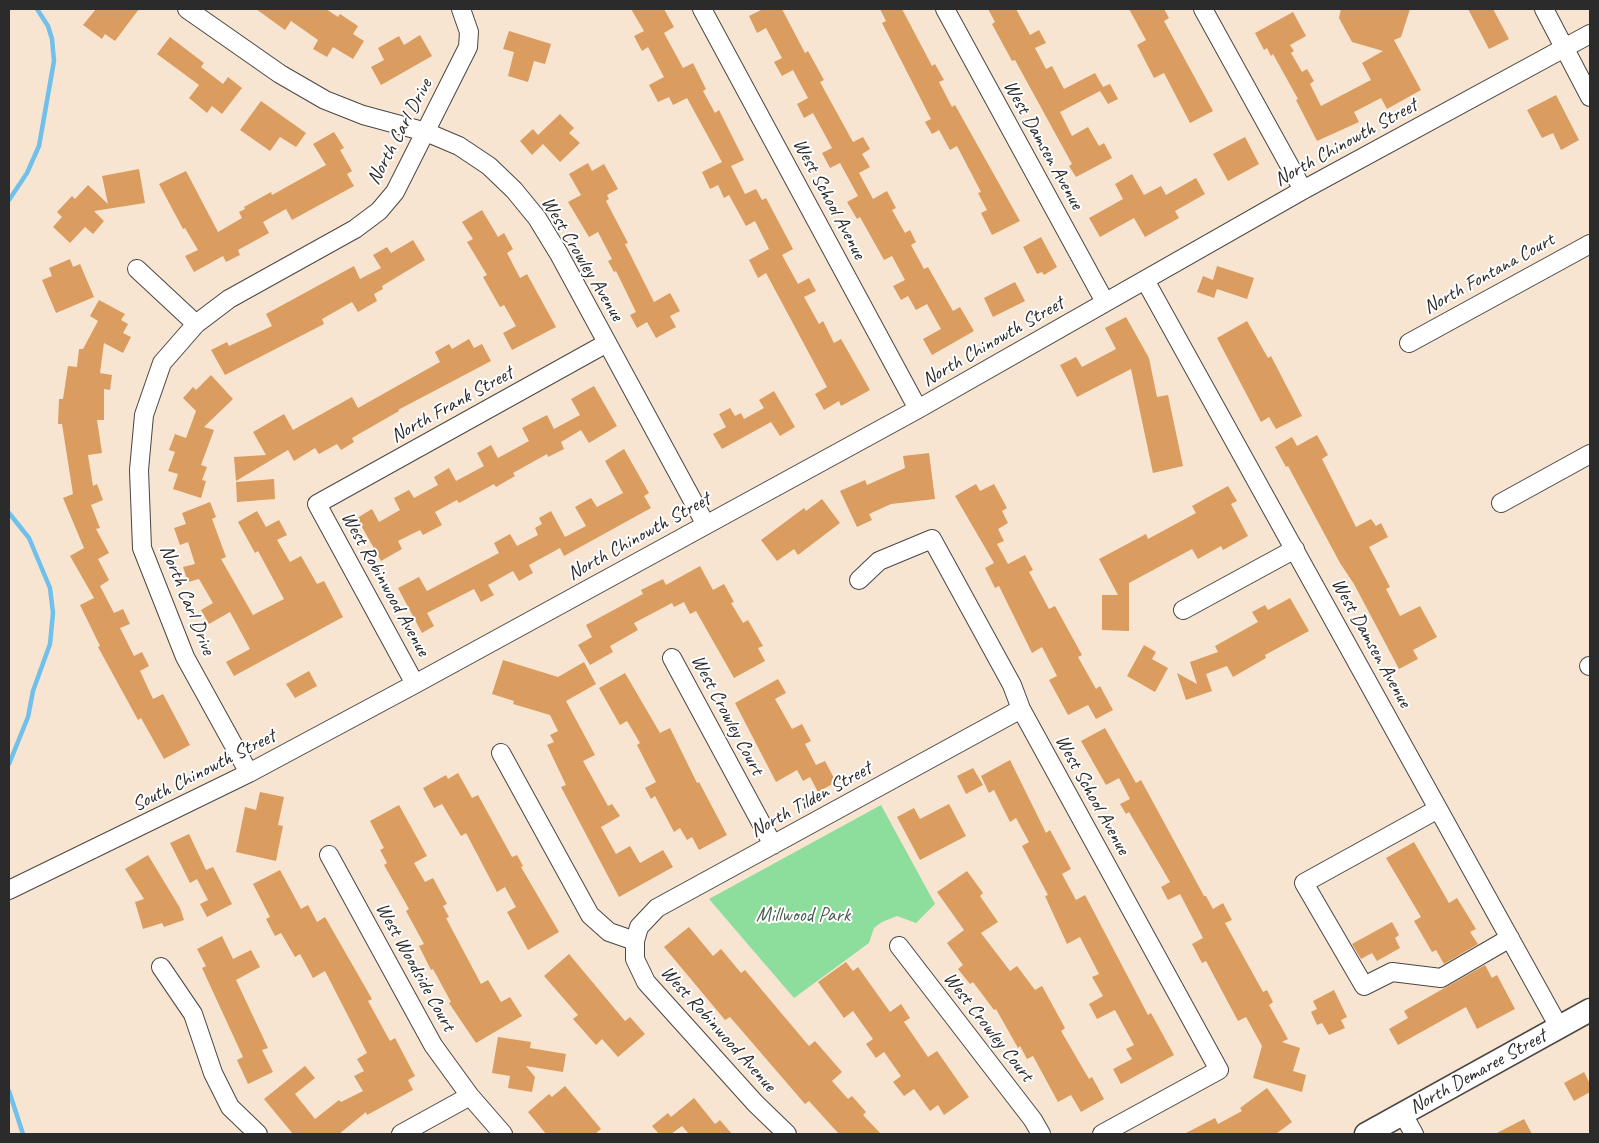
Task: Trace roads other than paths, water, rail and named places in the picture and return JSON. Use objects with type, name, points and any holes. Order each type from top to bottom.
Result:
[{"type":"main road","name":"North Demaree Street","points":[[1366,1134],[1590,1010]]},
{"type":"street","name":"West Crowley Avenue","points":[[187,9],[280,74],[325,100],[363,115],[426,132],[459,146],[489,166],[514,190],[537,218],[559,254],[706,524]]},
{"type":"street","name":"North Carl Drive","points":[[249,773],[185,657],[142,548],[139,470],[144,415],[162,363],[196,324],[229,299],[355,228],[379,211],[395,192],[468,47],[468,32],[461,9]]},
{"type":"street","name":"West School Avenue","points":[[702,9],[918,409]]},
{"type":"street","name":"West Damsen Avenue","points":[[945,9],[1104,302]]},
{"type":"street","points":[[1203,9],[1303,190]]},
{"type":"street","points":[[1544,9],[1590,97]]},
{"type":"street","name":"North Chinowth Street","points":[[415,684],[1036,344],[1104,302],[1303,190],[1590,34]]},
{"type":"street","name":"North Fontana Court","points":[[1409,343],[1590,244]]},
{"type":"street","points":[[137,269],[196,324]]},
{"type":"street","name":"West Damsen Avenue","points":[[1145,280],[1559,1027]]},
{"type":"street","name":"North Frank Street","points":[[317,504],[607,343]]},
{"type":"street","points":[[1501,503],[1590,454]]},
{"type":"street","name":"West Robinwood Avenue","points":[[317,504],[415,684]]},
{"type":"street","name":"West School Avenue","points":[[859,580],[878,562],[932,539],[1012,685],[1021,709],[1219,1070],[1102,1134]]},
{"type":"street","points":[[1183,610],[1294,549]]},
{"type":"street","name":"West Crowley Court","points":[[672,658],[773,845]]},
{"type":"street","name":"South Chinowth Street","points":[[9,890],[249,773],[415,684]]},
{"type":"street","name":"North Tilden Street","points":[[634,941],[639,927],[657,908],[1021,709]]},
{"type":"street","points":[[501,753],[590,916],[609,932],[634,941]]},
{"type":"street","points":[[1438,809],[1304,883],[1364,986],[1392,972],[1441,978],[1510,938]]},
{"type":"street","name":"West Woodside Court","points":[[330,855],[433,1045],[470,1096],[503,1134]]},
{"type":"street","name":"West Robinwood Avenue","points":[[634,941],[635,959],[646,982],[755,1103],[787,1134]]},
{"type":"street","name":"West Crowley Court","points":[[899,946],[1033,1120],[1041,1134]]},
{"type":"street","points":[[161,968],[192,1014],[213,1073],[230,1107],[258,1134]]},
{"type":"street","points":[[401,1134],[470,1096]]},
{"type":"street","points":[[1403,1114],[1414,1134]]},
{"type":"waterway","points":[[9,200],[27,173],[39,146],[54,61],[52,39],[48,26],[37,9]]},
{"type":"waterway","points":[[9,513],[29,538],[50,588],[53,613],[50,644],[33,691],[28,717],[9,764]]},
{"type":"waterway","points":[[9,1091],[23,1134]]},
{"type":"park label","name":"Millwood Park","points":[[803,916]]}]
